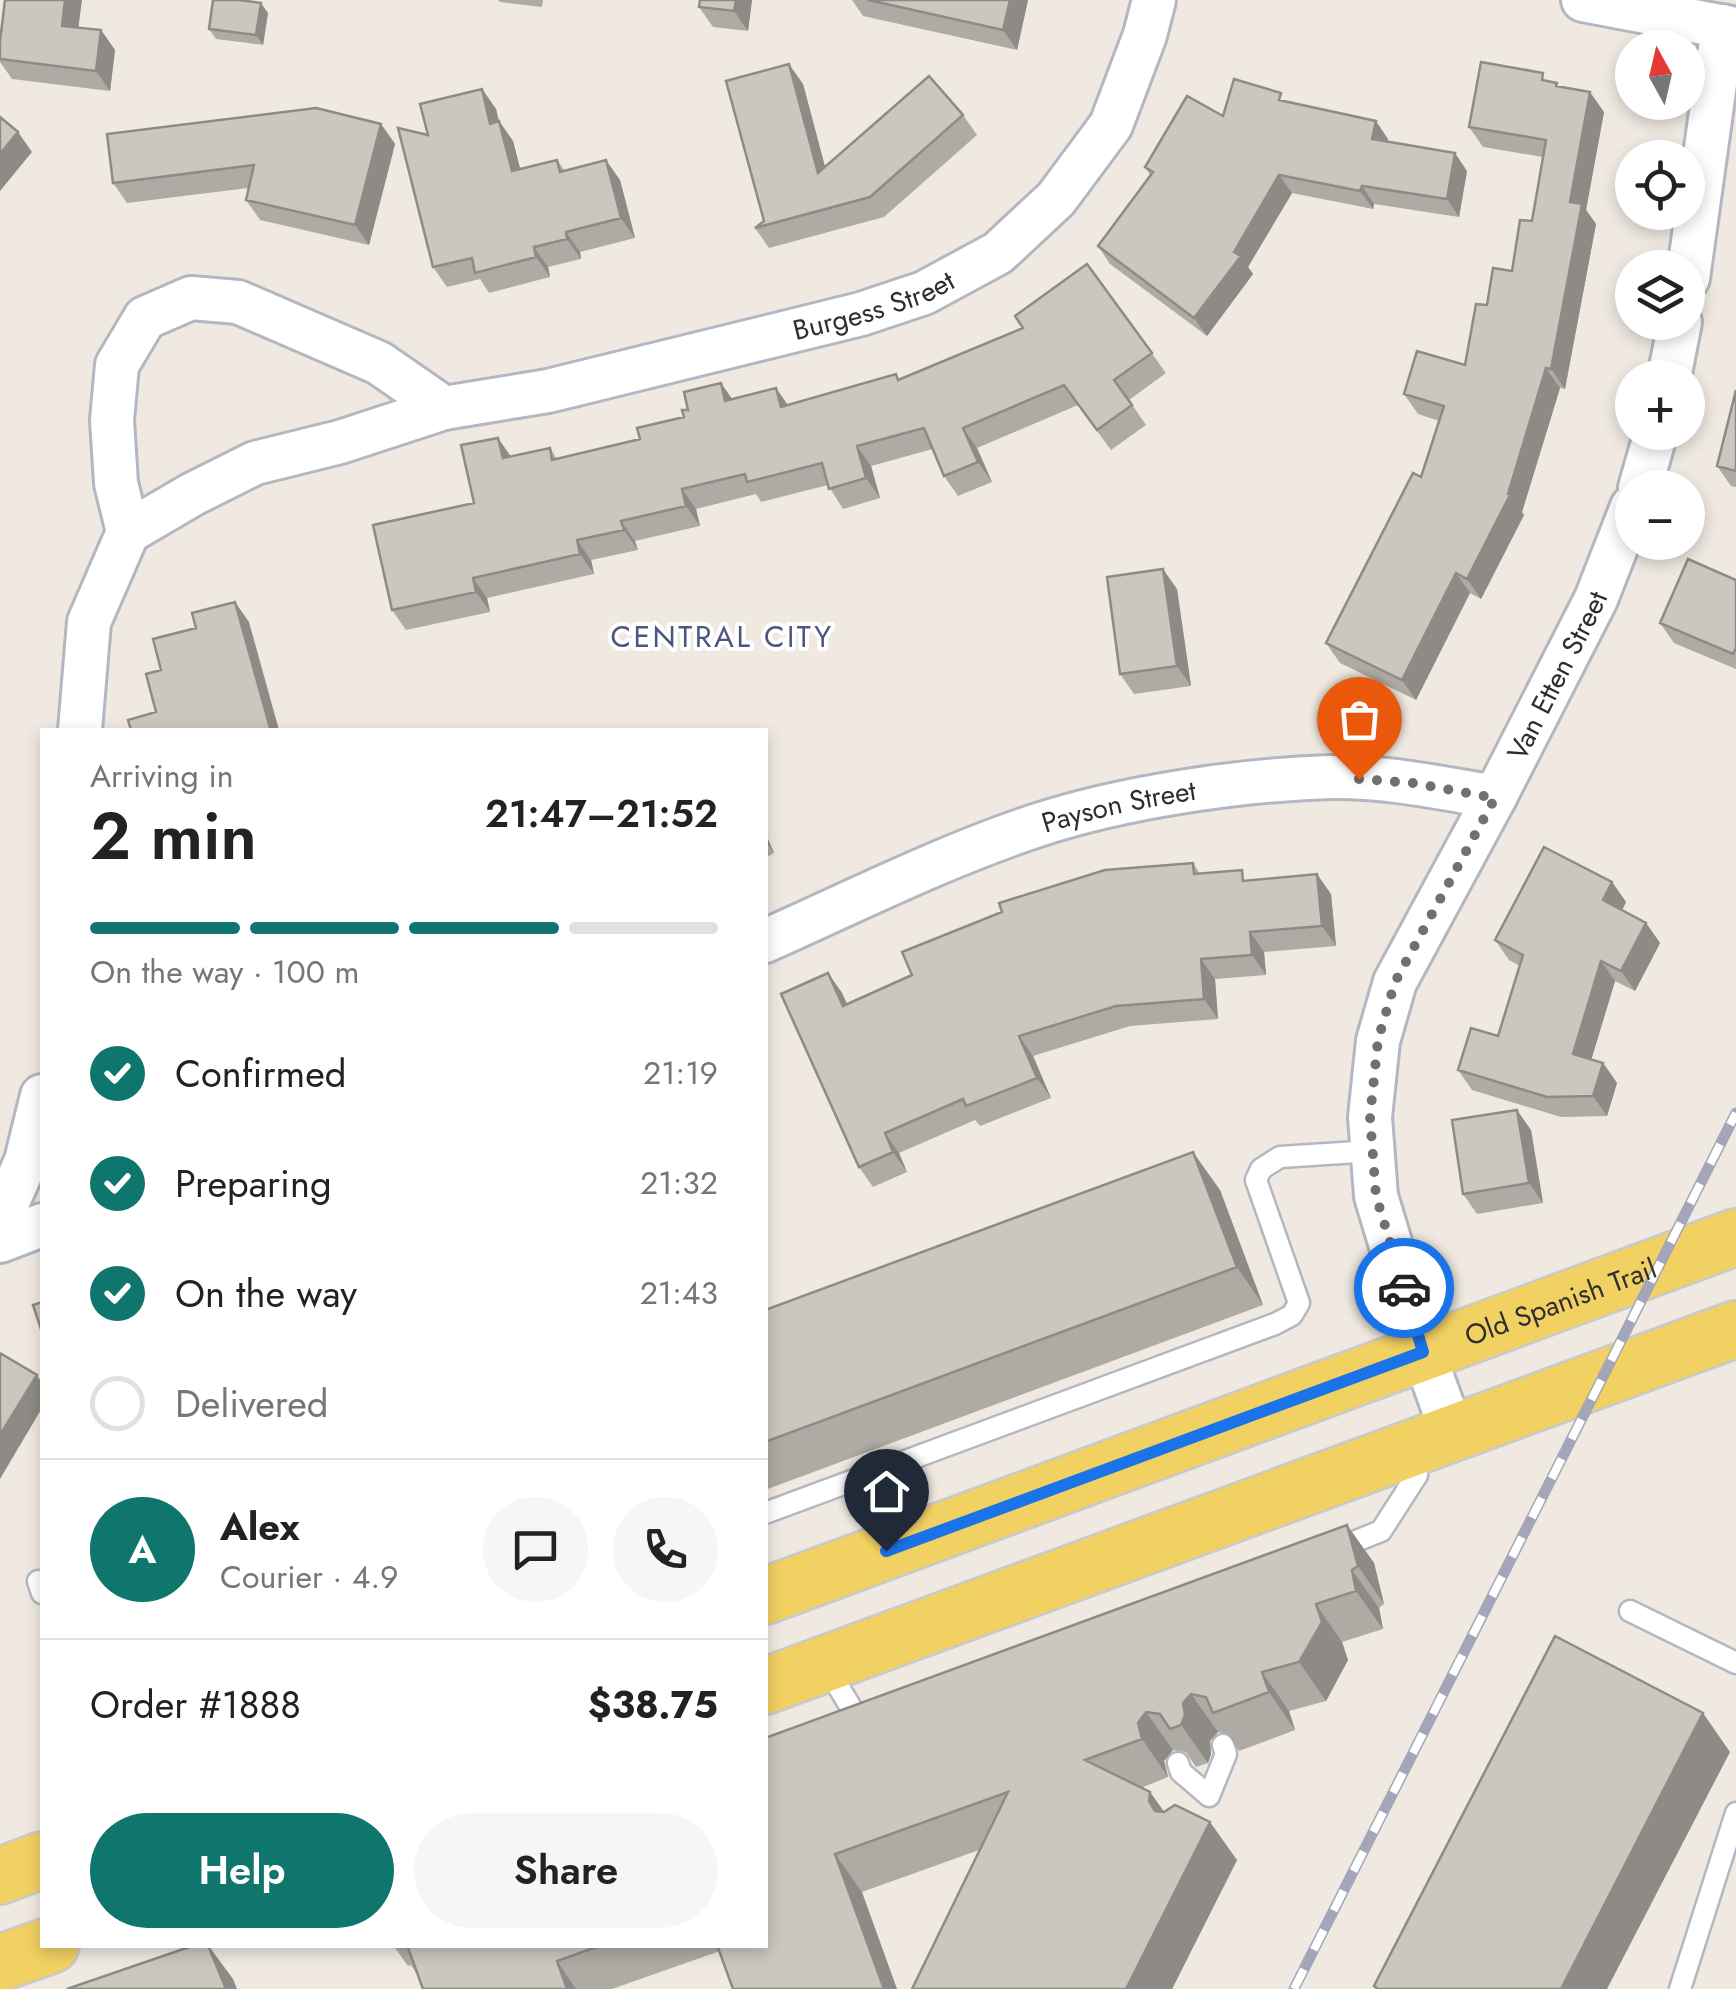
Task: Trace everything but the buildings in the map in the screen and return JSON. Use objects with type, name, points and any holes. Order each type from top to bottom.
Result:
[{"type":"main road","name":"Old Spanish Trail","points":[[789,1587],[1736,1237]]},
{"type":"main road","points":[[768,1685],[1736,1329]]},
{"type":"main road","points":[[789,1587],[836,1660]]},
{"type":"main road","points":[[0,1876],[40,1861]]},
{"type":"street","name":"Burgess Street","points":[[128,532],[192,494],[256,464],[444,408],[548,391],[861,314],[924,293],[998,253],[1056,199],[1111,125],[1145,36],[1154,0]]},
{"type":"street","points":[[1583,0],[1730,27],[1693,250]]},
{"type":"street","points":[[80,728],[90,622],[128,532],[116,483],[112,420],[117,365],[145,318],[191,298],[238,302],[379,363],[444,408]]},
{"type":"street","name":"Van Etten Street","points":[[1432,1443],[1423,1352],[1376,1196],[1370,1117],[1378,1040],[1395,982],[1495,798],[1596,599],[1615,550]]},
{"type":"street","name":"Payson Street","points":[[768,940],[928,868],[1039,824],[1129,802],[1237,785],[1332,777],[1413,783],[1495,798]]},
{"type":"street","points":[[0,1220],[26,1160],[40,1104]]},
{"type":"street","points":[[0,1241],[40,1226]]},
{"type":"lane","points":[[768,1512],[1292,1315],[1299,1303],[1256,1180],[1262,1169],[1280,1158],[1373,1150]]},
{"type":"lane","points":[[1313,1558],[1381,1532],[1432,1443]]},
{"type":"lane","points":[[1630,1611],[1736,1663]]},
{"type":"lane","points":[[836,1660],[856,1716],[870,1724],[893,1717]]},
{"type":"lane","points":[[1178,1762],[1181,1772],[1206,1803],[1226,1754],[1223,1745]]},
{"type":"lane","points":[[1680,1989],[1736,1813]]},
{"type":"railway","points":[[1294,1989],[1736,1113]]},
{"type":"way so far","points":[[1359,779],[1413,783],[1495,798],[1395,982],[1378,1040],[1370,1117],[1376,1196],[1404,1288]]},
{"type":"district","name":"CENTRAL CITY","points":[[722,636]]},
{"type":"route","points":[[886,1551],[1423,1352],[1404,1288]]}]
